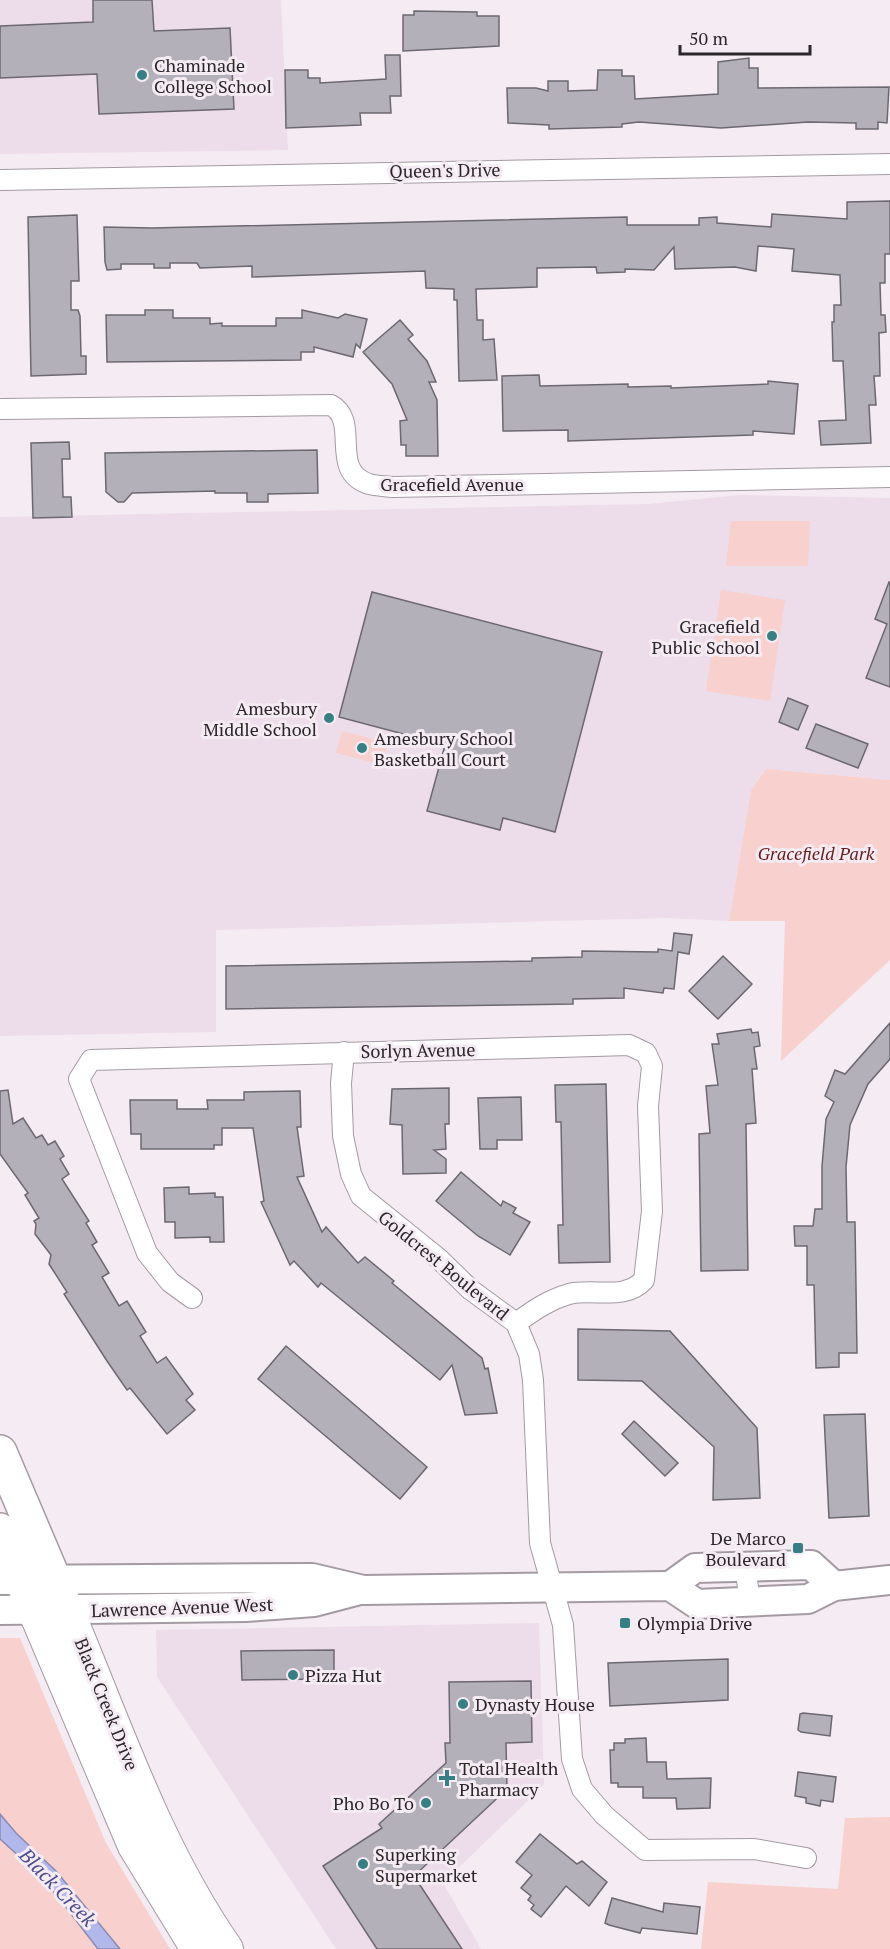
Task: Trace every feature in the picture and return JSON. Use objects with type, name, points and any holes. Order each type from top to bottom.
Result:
[{"type":"highway","name":"Black Creek Drive","points":[[0,1452],[54,1579]]},
{"type":"highway","name":"Black Creek Drive","points":[[0,1530],[11,1580]]},
{"type":"main road","points":[[834,1586],[811,1565],[695,1568],[670,1586],[697,1604],[808,1599],[834,1586],[890,1580]]},
{"type":"main road","name":"Lawrence Avenue West","points":[[11,1580],[312,1578],[363,1590]]},
{"type":"main road","name":"Black Creek Drive","points":[[54,1579],[171,1854],[205,1918],[227,1949]]},
{"type":"main road","name":"Black Creek Drive","points":[[11,1580],[34,1610],[134,1846],[197,1949]]},
{"type":"main road","name":"Lawrence Avenue West","points":[[0,1610],[246,1607],[314,1602],[363,1590],[670,1586]]},
{"type":"street","name":"Queen's Drive","points":[[0,180],[890,164]]},
{"type":"street","name":"Gracefield Avenue","points":[[0,409],[331,405],[340,411],[343,419],[345,458],[356,476],[368,484],[393,487],[890,477]]},
{"type":"street","name":"Sorlyn Avenue","points":[[192,1298],[170,1282],[147,1252],[79,1079],[91,1060],[629,1045],[646,1053],[652,1066],[648,1106],[652,1211],[644,1280],[636,1288],[627,1291],[572,1293],[531,1311],[516,1323]]},
{"type":"street","name":"Goldcrest Boulevard","points":[[344,1052],[341,1083],[344,1136],[351,1174],[361,1196],[430,1251],[471,1290],[516,1323],[529,1354],[533,1380],[540,1543],[553,1589]]},
{"type":"street","points":[[745,1566],[750,1602]]},
{"type":"street","points":[[553,1589],[563,1625],[572,1759],[582,1789],[604,1815],[645,1850],[754,1849],[806,1858]]},
{"type":"shaded area","name":"Chaminade College School","points":[[0,0],[281,0],[288,150],[0,154]]},
{"type":"shaded area","name":"Amesbury Middle School","points":[[740,495],[890,498],[890,780],[766,769],[751,790],[729,921],[667,918],[216,930],[216,1032],[0,1036],[0,517],[648,504]]},
{"type":"shaded area","points":[[539,1623],[544,1785],[443,1883],[481,1949],[336,1949],[157,1677],[156,1630]]},
{"type":"green space","points":[[731,521],[810,521],[808,566],[726,566]]},
{"type":"green space","points":[[721,590],[785,600],[770,701],[706,691]]},
{"type":"green space","name":"Amesbury School Basketball Court","points":[[342,731],[388,743],[382,765],[336,753]]},
{"type":"green space","name":"Gracefield Park","points":[[766,769],[890,780],[890,960],[781,1061],[785,921],[729,921],[751,790]]},
{"type":"green space","points":[[0,1638],[20,1638],[106,1843],[170,1949],[0,1949]]},
{"type":"green space","points":[[890,1817],[890,1949],[701,1949],[708,1882],[838,1889],[845,1818]]},
{"type":"water","name":"Black Creek","points":[[0,1814],[16,1833],[56,1871],[120,1949],[98,1949],[44,1879],[0,1839]]},
{"type":"building","points":[[93,0],[152,0],[154,31],[230,28],[234,109],[99,114],[97,74],[0,78],[0,26],[93,22]]},
{"type":"building","points":[[414,11],[477,12],[477,16],[499,16],[499,46],[403,51],[403,15],[414,15]]},
{"type":"building","points":[[385,55],[400,55],[401,96],[390,96],[391,113],[360,113],[361,125],[286,128],[285,70],[308,70],[308,78],[320,78],[320,83],[386,79]]},
{"type":"building","points":[[749,58],[749,68],[758,68],[758,88],[889,87],[887,123],[878,122],[878,129],[856,129],[856,123],[808,122],[721,128],[639,122],[622,124],[622,127],[549,129],[549,125],[508,123],[507,88],[536,88],[548,91],[548,81],[568,81],[568,91],[597,90],[598,70],[622,70],[622,76],[634,76],[635,99],[718,94],[718,62]]},
{"type":"building","points":[[890,201],[890,254],[885,254],[885,283],[880,283],[881,315],[885,315],[886,332],[879,333],[880,376],[874,376],[876,405],[869,405],[871,443],[821,445],[819,421],[846,420],[843,361],[833,361],[832,322],[834,322],[834,305],[841,305],[840,275],[792,271],[794,249],[758,246],[756,271],[735,267],[675,269],[674,247],[654,270],[625,269],[625,272],[597,273],[596,267],[537,268],[537,287],[476,289],[477,320],[483,320],[483,340],[494,339],[497,380],[459,381],[457,300],[454,300],[454,289],[426,288],[425,271],[252,277],[252,266],[200,268],[197,263],[170,263],[170,268],[154,268],[154,264],[121,264],[121,269],[107,270],[105,262],[104,227],[152,228],[627,217],[627,225],[699,225],[699,218],[717,217],[717,223],[771,227],[772,214],[847,219],[847,202]]},
{"type":"building","points":[[77,215],[79,281],[71,281],[71,310],[78,310],[80,316],[81,356],[86,356],[86,374],[31,376],[28,217]]},
{"type":"building","points":[[145,310],[173,310],[173,318],[210,318],[210,324],[222,323],[222,326],[276,326],[276,318],[302,318],[302,310],[338,318],[345,314],[367,319],[360,348],[356,344],[353,357],[314,347],[314,352],[301,352],[301,360],[107,362],[106,315],[145,315]]},
{"type":"building","points":[[400,320],[413,335],[408,339],[427,361],[436,382],[429,382],[437,400],[438,456],[406,456],[406,445],[401,445],[400,421],[407,420],[392,384],[363,352]]},
{"type":"building","points":[[539,375],[540,386],[628,384],[628,387],[671,386],[671,388],[768,384],[768,381],[798,384],[794,434],[753,431],[753,435],[568,441],[568,430],[503,431],[502,376]]},
{"type":"building","points":[[69,442],[70,459],[62,459],[63,497],[71,497],[72,517],[33,518],[31,443]]},
{"type":"building","points":[[317,450],[318,493],[268,494],[268,502],[247,502],[247,493],[215,493],[215,491],[132,493],[124,502],[118,502],[106,492],[105,453]]},
{"type":"building","points":[[889,582],[890,687],[866,678],[887,624],[875,619]]},
{"type":"building","points":[[372,592],[602,652],[555,832],[503,818],[500,830],[427,811],[445,745],[339,717]]},
{"type":"building","points":[[788,698],[808,706],[798,730],[779,722]]},
{"type":"building","points":[[816,724],[868,744],[858,768],[806,748]]},
{"type":"building","points":[[674,933],[692,935],[689,954],[678,952],[674,989],[664,988],[663,993],[624,988],[624,998],[573,999],[573,1004],[226,1009],[226,966],[532,961],[532,958],[582,957],[582,951],[658,952],[658,949],[672,951]]},
{"type":"building","points":[[723,956],[752,984],[718,1019],[689,991]]},
{"type":"building","points":[[890,1023],[890,1059],[868,1084],[850,1125],[846,1167],[847,1222],[855,1222],[857,1353],[839,1353],[839,1367],[816,1368],[814,1285],[807,1285],[807,1246],[795,1246],[794,1226],[813,1226],[815,1209],[822,1209],[822,1166],[826,1119],[834,1102],[825,1096],[835,1070],[845,1074]]},
{"type":"building","points":[[751,1029],[752,1033],[758,1032],[760,1046],[754,1047],[757,1069],[752,1069],[756,1123],[746,1124],[748,1270],[701,1271],[699,1134],[710,1133],[706,1086],[718,1085],[712,1044],[719,1044],[717,1034]]},
{"type":"building","points":[[606,1084],[610,1262],[559,1263],[558,1225],[563,1225],[561,1122],[556,1122],[555,1085]]},
{"type":"building","points":[[449,1088],[449,1124],[445,1124],[446,1149],[434,1150],[446,1159],[446,1173],[403,1174],[402,1125],[390,1124],[392,1089]]},
{"type":"building","points":[[8,1090],[13,1124],[23,1118],[36,1138],[42,1135],[48,1145],[55,1141],[64,1156],[60,1159],[69,1174],[62,1179],[89,1221],[86,1223],[97,1242],[92,1245],[109,1273],[102,1277],[119,1306],[127,1301],[146,1332],[140,1336],[157,1363],[166,1357],[193,1394],[186,1400],[195,1410],[167,1434],[130,1388],[127,1390],[107,1361],[64,1294],[67,1292],[49,1264],[51,1255],[35,1234],[34,1221],[39,1218],[25,1195],[28,1193],[0,1154],[0,1091]]},
{"type":"building","points":[[300,1091],[301,1127],[297,1127],[304,1176],[297,1177],[322,1232],[326,1227],[358,1263],[365,1257],[394,1281],[392,1283],[482,1358],[485,1369],[488,1368],[497,1413],[465,1415],[452,1365],[440,1380],[321,1283],[318,1287],[294,1261],[290,1265],[261,1202],[264,1201],[253,1128],[222,1128],[222,1145],[214,1145],[214,1149],[141,1149],[141,1134],[131,1134],[130,1100],[177,1100],[177,1109],[208,1109],[207,1100],[244,1100],[244,1092]]},
{"type":"building","points":[[521,1097],[522,1140],[497,1140],[497,1149],[480,1149],[478,1098]]},
{"type":"building","points":[[461,1172],[501,1206],[503,1201],[516,1208],[513,1213],[530,1222],[510,1255],[478,1236],[436,1201]]},
{"type":"building","points":[[189,1187],[189,1194],[215,1193],[215,1197],[223,1197],[224,1242],[210,1242],[210,1237],[175,1238],[175,1222],[165,1222],[164,1188]]},
{"type":"building","points":[[578,1329],[670,1331],[757,1428],[760,1498],[713,1500],[714,1447],[642,1381],[578,1380]]},
{"type":"building","points":[[286,1346],[427,1467],[400,1499],[258,1379]]},
{"type":"building","points":[[865,1414],[869,1516],[829,1518],[824,1415]]},
{"type":"building","points":[[634,1421],[678,1463],[665,1476],[622,1434]]},
{"type":"building","points":[[334,1650],[334,1679],[242,1680],[241,1651]]},
{"type":"building","points":[[728,1659],[728,1700],[610,1706],[608,1663]]},
{"type":"building","points":[[531,1681],[532,1742],[506,1743],[507,1789],[414,1876],[462,1949],[377,1949],[323,1866],[382,1828],[379,1824],[446,1763],[445,1743],[450,1743],[449,1682]]},
{"type":"building","points":[[800,1714],[832,1716],[830,1736],[798,1730]]},
{"type":"building","points":[[646,1738],[647,1762],[666,1762],[667,1779],[711,1778],[710,1808],[677,1809],[676,1798],[643,1798],[643,1787],[618,1787],[618,1783],[611,1783],[610,1750],[614,1750],[614,1743],[625,1743],[625,1739]]},
{"type":"building","points":[[798,1772],[836,1777],[833,1802],[821,1800],[820,1806],[806,1803],[806,1798],[795,1796]]},
{"type":"building","points":[[540,1834],[577,1864],[582,1861],[607,1882],[589,1906],[566,1886],[541,1917],[531,1909],[534,1905],[528,1900],[531,1896],[521,1888],[532,1875],[516,1862]]},
{"type":"building","points":[[612,1898],[663,1912],[664,1903],[700,1907],[697,1934],[642,1928],[640,1933],[609,1925],[605,1923]]},
{"type":"place","name":"Chaminade College School","points":[[142,75]]},
{"type":"place","name":"Gracefield Public School","points":[[772,636]]},
{"type":"place","name":"Amesbury Middle School","points":[[329,718]]},
{"type":"place","name":"Amesbury School Basketball Court","points":[[362,748]]},
{"type":"place","name":"De Marco Boulevard","points":[[798,1548]]},
{"type":"place","name":"Olympia Drive","points":[[625,1623]]},
{"type":"place","name":"Pizza Hut","points":[[293,1675]]},
{"type":"place","name":"Dynasty House","points":[[463,1704]]},
{"type":"place","name":"Total Health Pharmacy","points":[[447,1778]]},
{"type":"place","name":"Pho Bo To","points":[[426,1803]]},
{"type":"place","name":"Superking Supermarket","points":[[363,1864]]}]
